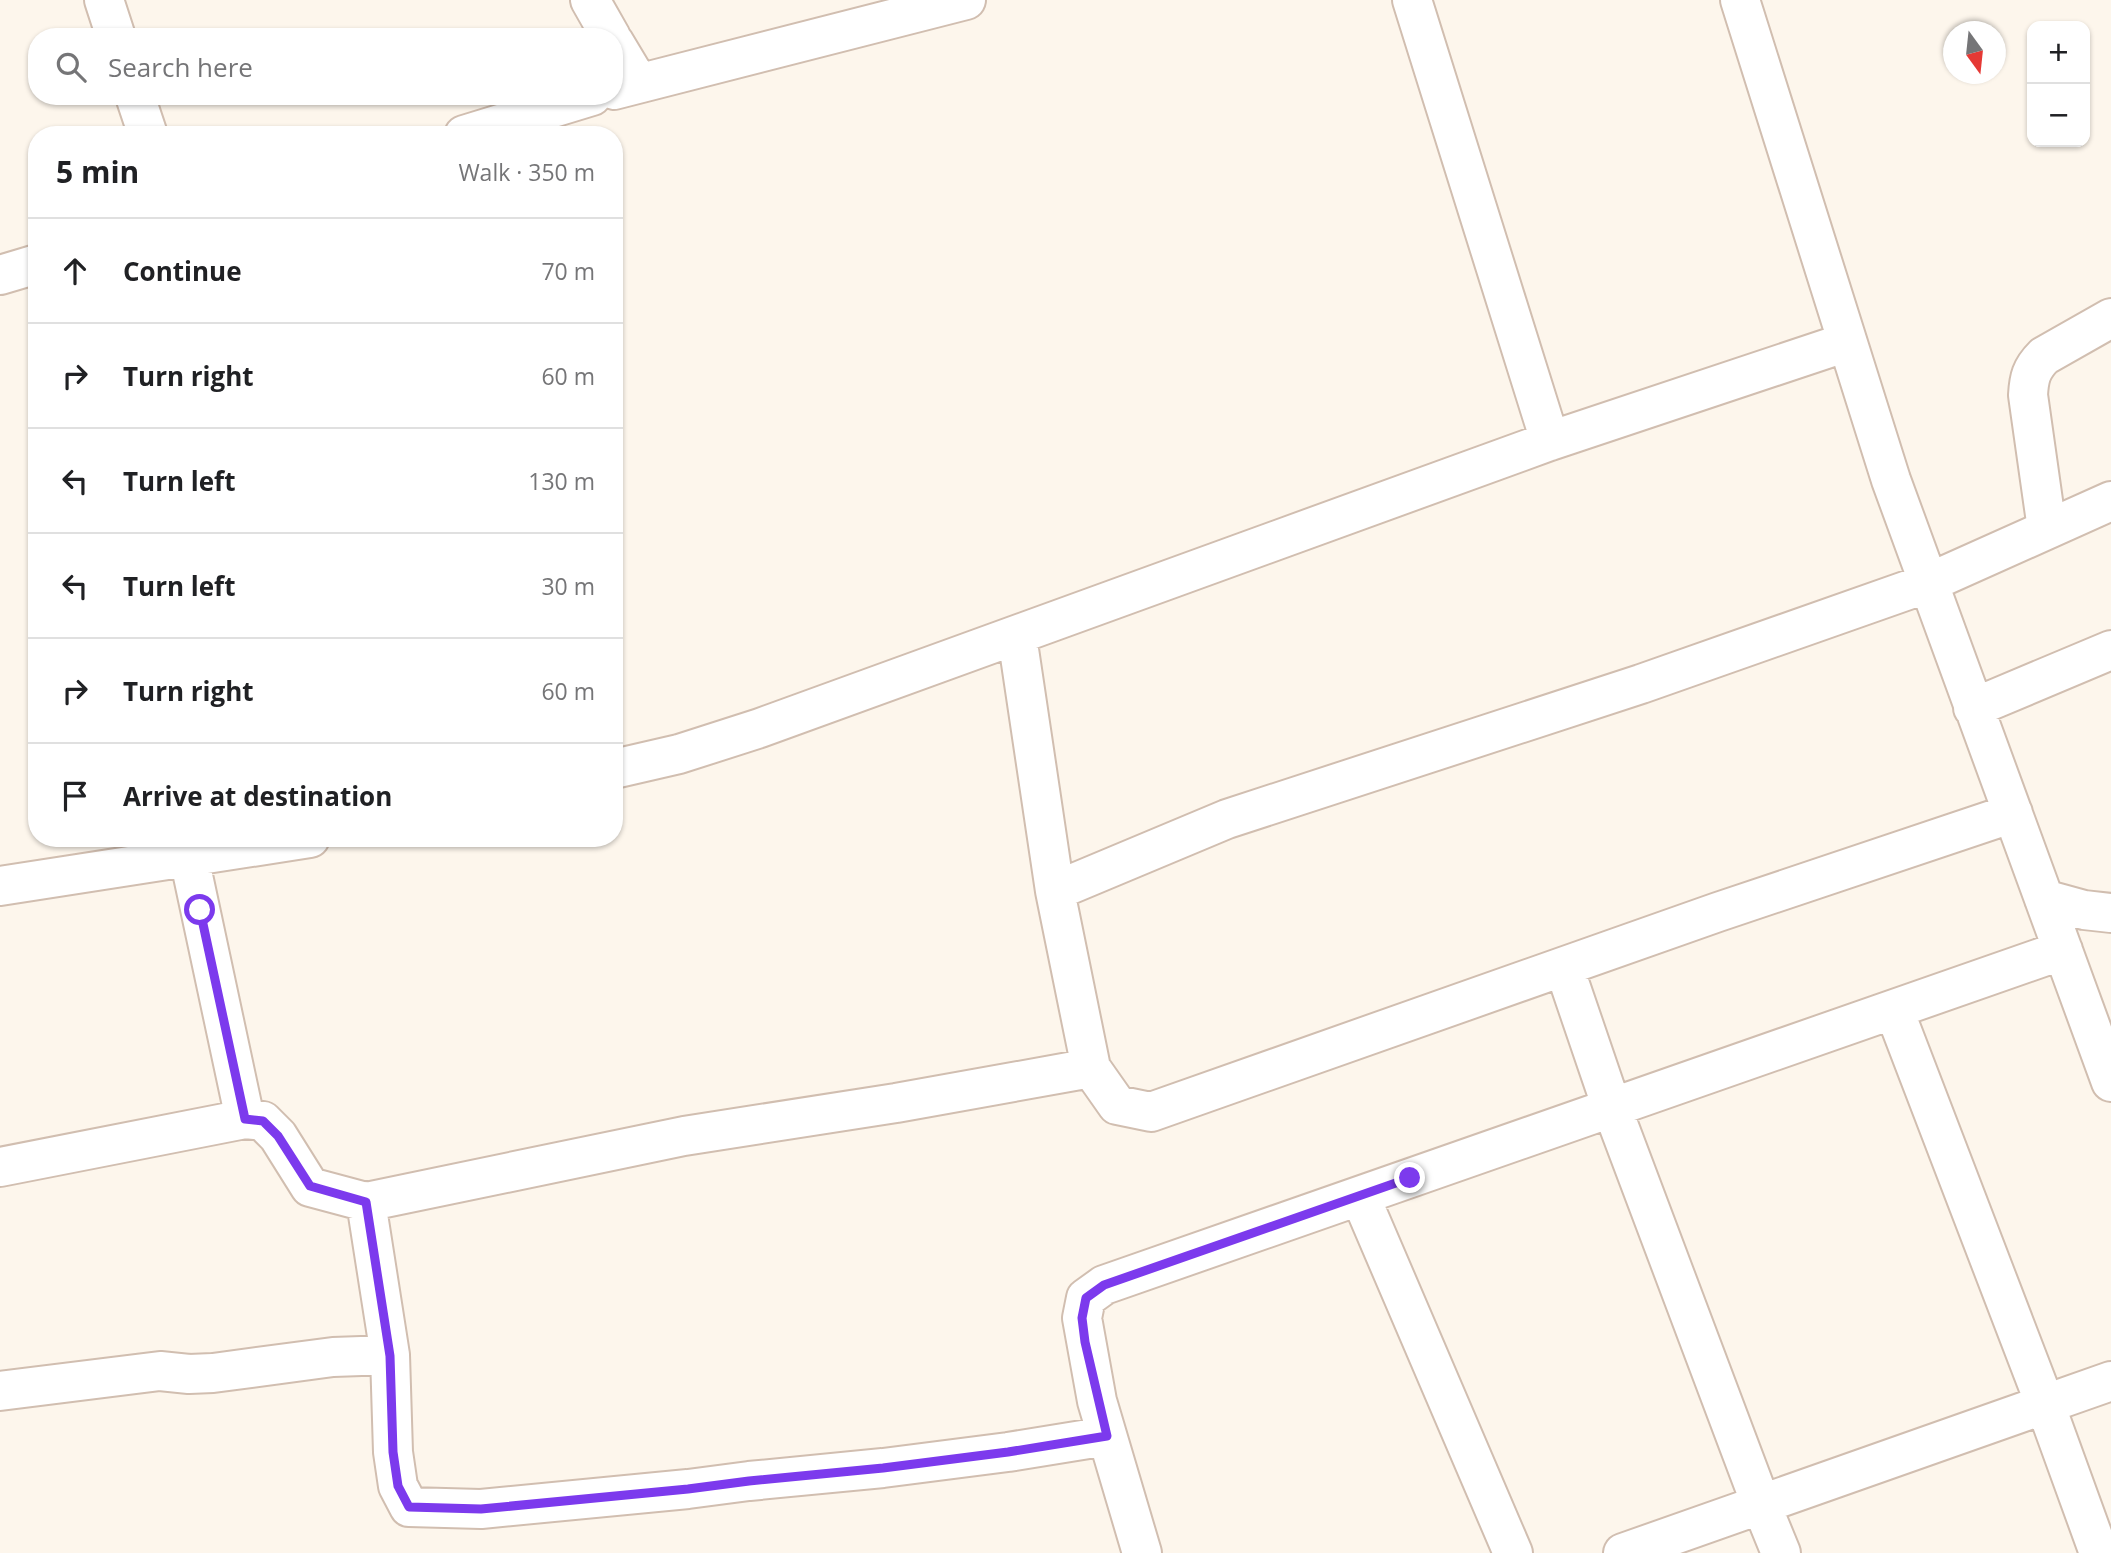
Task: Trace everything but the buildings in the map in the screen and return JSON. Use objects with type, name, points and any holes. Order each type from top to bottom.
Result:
[{"type":"street","points":[[104,0],[113,28]]},
{"type":"street","points":[[590,0],[606,28]]},
{"type":"street","points":[[626,86],[876,10],[965,0]]},
{"type":"street","points":[[1412,0],[1550,441]]},
{"type":"street","points":[[1740,0],[1891,480],[2111,1082]]},
{"type":"street","points":[[138,105],[145,126]]},
{"type":"street","points":[[494,126],[562,105]]},
{"type":"street","points":[[0,275],[28,267]]},
{"type":"street","points":[[2047,530],[2028,395],[2029,374],[2044,356],[2111,318]]},
{"type":"street","points":[[623,767],[679,754],[760,728],[1550,441],[1847,342]]},
{"type":"street","points":[[1055,891],[1227,819],[1641,684],[1928,583],[2111,501]]},
{"type":"street","points":[[1017,636],[1055,891],[1091,1068],[1117,1105],[1151,1112],[1718,912],[2013,813]]},
{"type":"street","points":[[1973,708],[2111,650]]},
{"type":"street","points":[[0,887],[253,847]]},
{"type":"street","points":[[189,857],[245,1119]]},
{"type":"street","points":[[2044,899],[2111,914]]},
{"type":"street","points":[[1142,1553],[1107,1436],[1085,1342],[1082,1318],[1086,1298],[1104,1285],[2063,950]]},
{"type":"street","points":[[1564,967],[1612,1108],[1781,1553]]},
{"type":"street","points":[[1894,1010],[2045,1404],[2099,1553]]},
{"type":"street","points":[[0,1167],[245,1119],[263,1121],[278,1136],[310,1186],[366,1202],[684,1136],[896,1103],[1091,1068]]},
{"type":"street","points":[[1360,1196],[1513,1553]]},
{"type":"street","points":[[366,1202],[390,1356],[393,1452],[398,1486],[409,1507],[481,1509],[688,1489],[883,1468],[1107,1436]]},
{"type":"street","points":[[0,1391],[160,1371],[213,1373],[333,1357],[390,1356]]},
{"type":"street","points":[[1623,1553],[2111,1381]]},
{"type":"route","points":[[200,910],[245,1119],[263,1121],[278,1136],[310,1186],[366,1202],[390,1356],[393,1452],[398,1486],[409,1507],[481,1509],[688,1489],[883,1468],[1107,1436],[1085,1342],[1082,1318],[1086,1298],[1104,1285],[1410,1178]]}]
